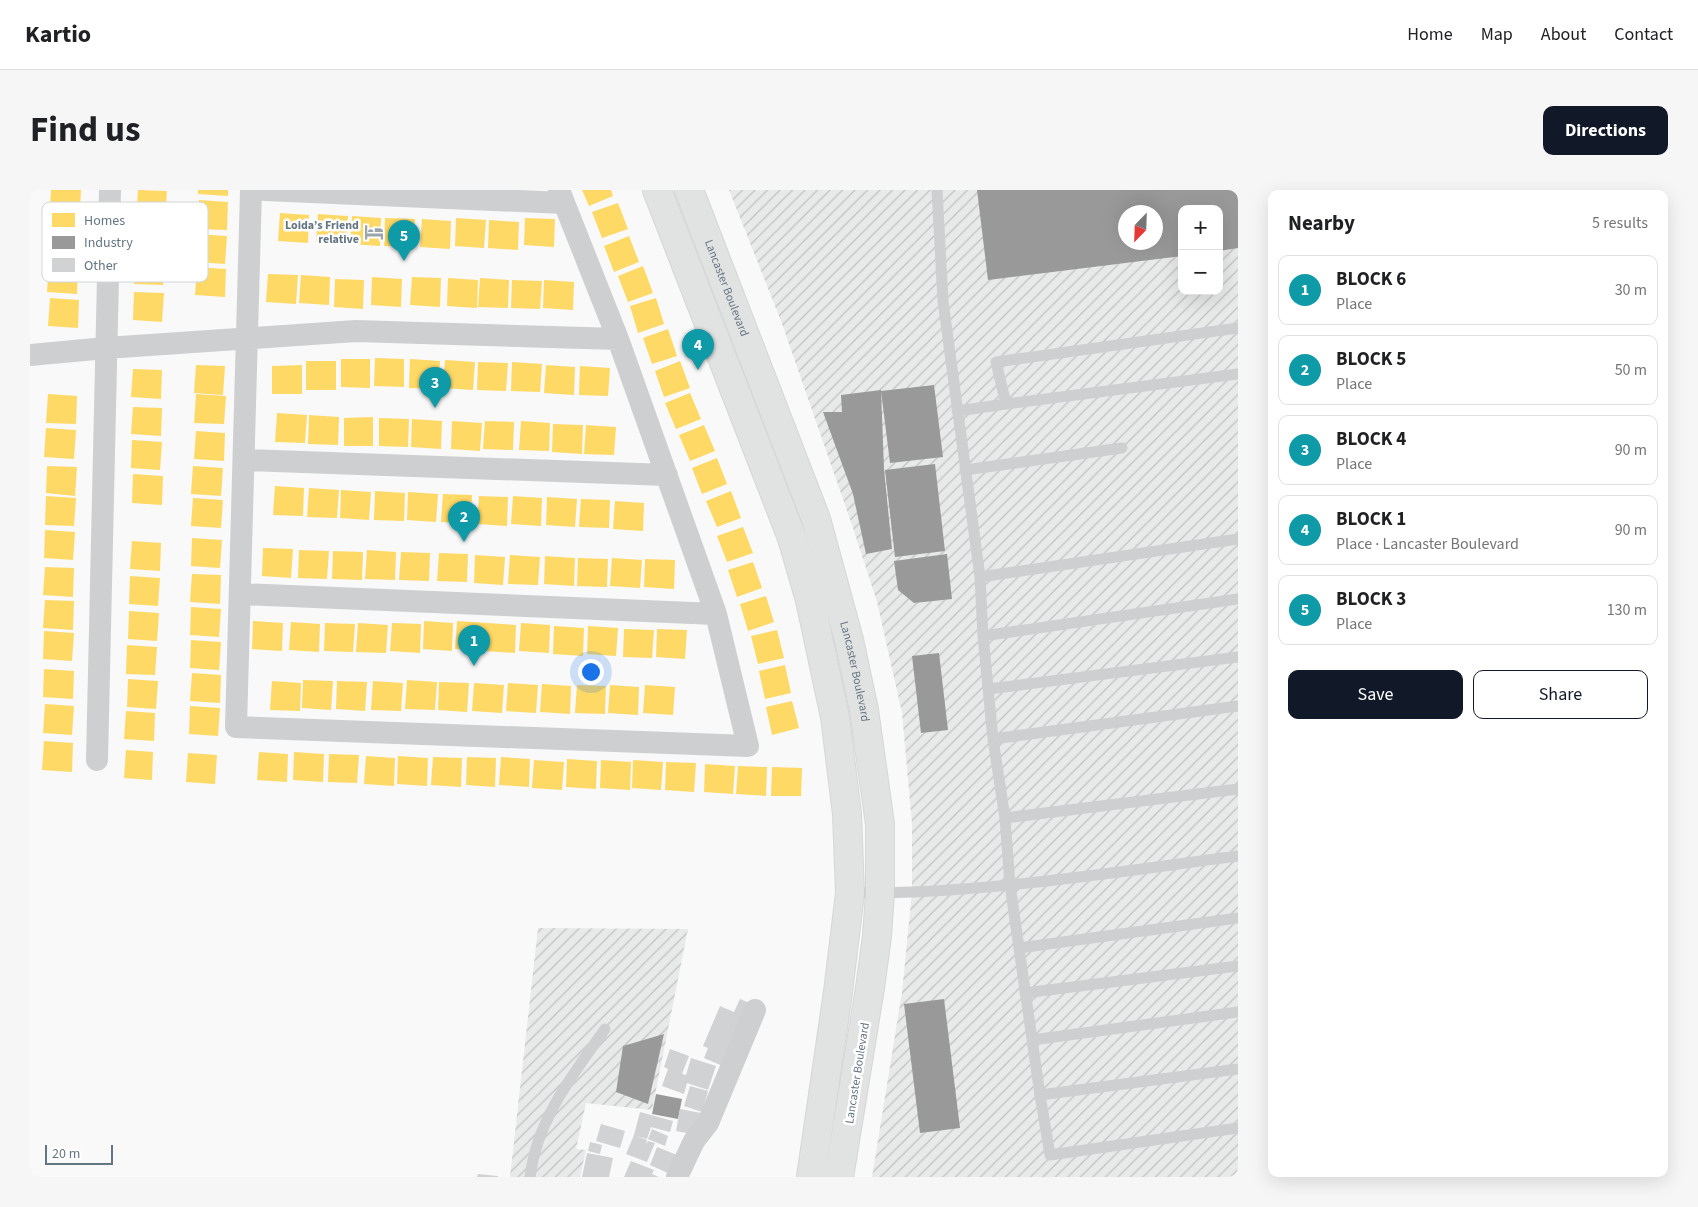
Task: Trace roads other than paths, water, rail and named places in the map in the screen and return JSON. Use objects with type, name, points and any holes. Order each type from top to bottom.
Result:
[{"type":"main road","points":[[658,190],[792,538],[810,600],[835,717],[847,814],[850,893],[838,992],[811,1177]]},
{"type":"main road","name":"Lancaster Boulevard","points":[[689,190],[816,519],[849,640],[864,710],[880,824],[880,893],[877,936],[870,988],[839,1177]]},
{"type":"street","points":[[251,190],[236,727],[748,746],[716,614],[618,339],[561,197],[265,190]]},
{"type":"street","points":[[97,760],[108,282]]},
{"type":"street","points":[[30,355],[356,331],[618,339]]},
{"type":"street","points":[[244,460],[667,475]]},
{"type":"street","points":[[240,594],[716,614]]},
{"type":"street","points":[[677,1177],[694,1141],[708,1123],[755,1010]]},
{"type":"lane","points":[[937,190],[943,301],[956,411],[980,577],[983,636],[993,739],[1006,818],[1010,886],[1050,1155],[1238,1128]]},
{"type":"lane","points":[[1006,404],[996,362],[1238,328]]},
{"type":"lane","points":[[956,411],[1238,374]]},
{"type":"lane","points":[[965,470],[1122,448]]},
{"type":"lane","points":[[980,577],[1238,539]]},
{"type":"lane","points":[[983,636],[1238,599]]},
{"type":"lane","points":[[989,689],[1238,657]]},
{"type":"lane","points":[[993,739],[1238,706]]},
{"type":"lane","points":[[1006,818],[1238,789]]},
{"type":"lane","points":[[850,893],[1010,886],[1238,856]]},
{"type":"lane","points":[[1019,948],[1238,918]]},
{"type":"lane","points":[[1026,993],[1238,966]]},
{"type":"lane","points":[[1032,1040],[1238,1012]]},
{"type":"lane","points":[[530,1177],[539,1137],[556,1101],[605,1029]]},
{"type":"lane","points":[[1040,1095],[1238,1069]]},
{"type":"place","name":"Loida’s Friend relative","points":[[374,232]]},
{"type":"place","name":"BLOCK 3","points":[[404,261]]},
{"type":"place","name":"BLOCK 1","points":[[698,370]]},
{"type":"place","name":"BLOCK 4","points":[[435,408]]},
{"type":"place","name":"BLOCK 5","points":[[464,542]]},
{"type":"place","name":"BLOCK 6","points":[[474,666]]}]
